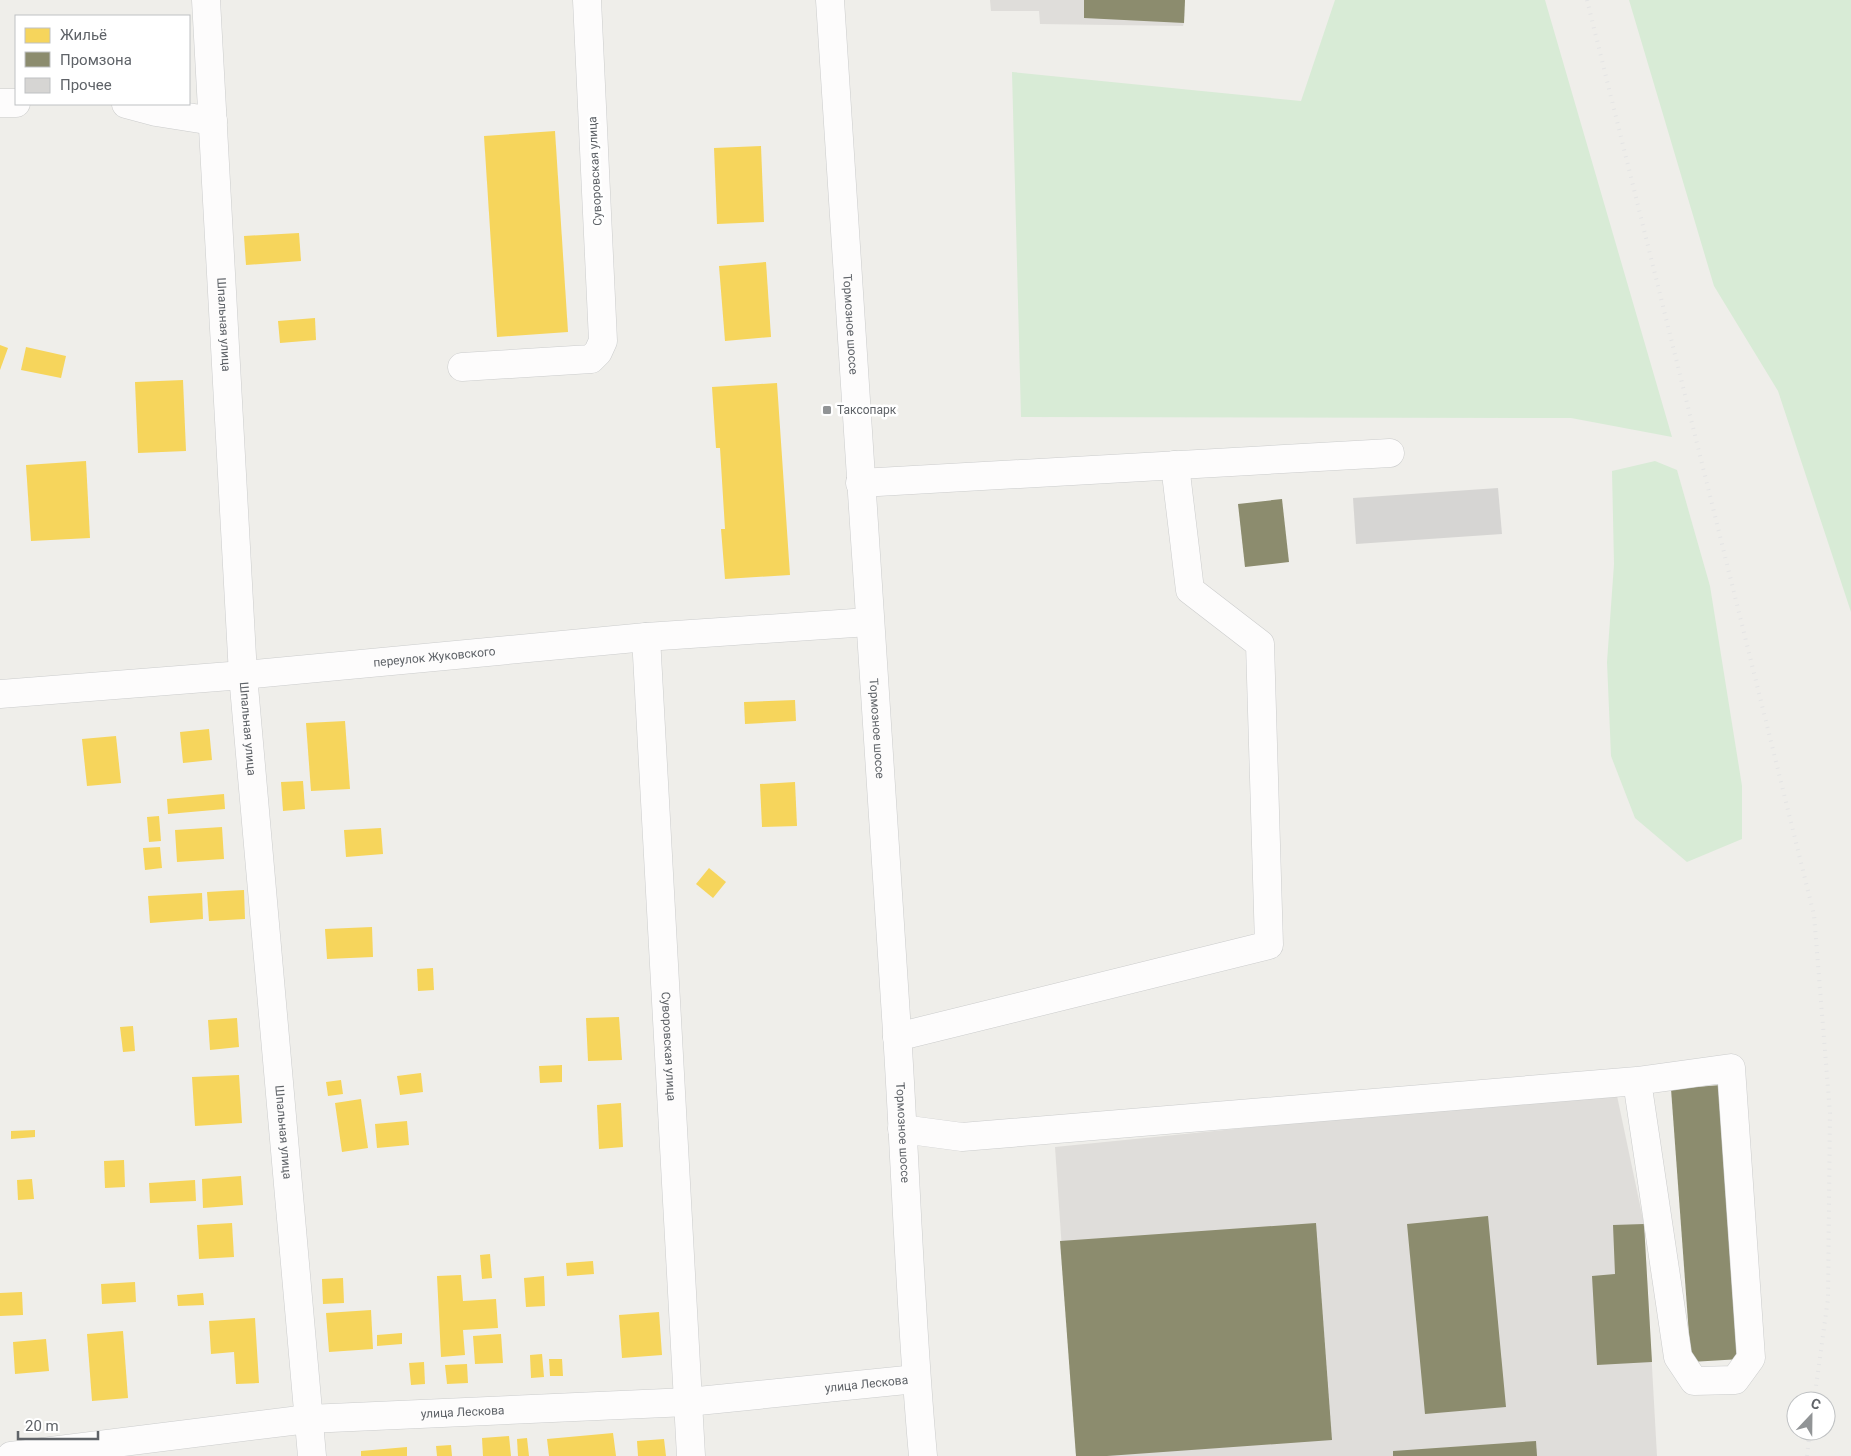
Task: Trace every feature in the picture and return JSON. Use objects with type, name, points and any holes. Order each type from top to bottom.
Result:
[{"type":"street","name":"Шпальная улица","points":[[206,0],[243,675],[312,1456]]},
{"type":"street","name":"Суворовская улица","points":[[462,367],[591,359],[598,352],[603,341],[587,0]]},
{"type":"street","name":"Тормозное шоссе","points":[[830,0],[897,1037],[916,1379],[923,1456]]},
{"type":"street","points":[[0,103],[15,103]]},
{"type":"street","points":[[130,105],[156,112],[213,121]]},
{"type":"street","points":[[860,483],[1390,453]]},
{"type":"street","points":[[897,1037],[1269,945],[1260,644],[1190,590],[1175,465]]},
{"type":"street","name":"переулок Жуковского","points":[[0,694],[243,675],[646,637],[869,622]]},
{"type":"street","name":"Суворовская улица","points":[[646,637],[691,1456]]},
{"type":"street","points":[[902,1129],[962,1137],[1637,1081],[1731,1068],[1751,1358],[1736,1380],[1694,1381],[1678,1357],[1637,1081]]},
{"type":"street","name":"улица Лескова","points":[[11,1456],[308,1419],[688,1402],[916,1379]]},
{"type":"shaded area","points":[[990,0],[1185,0],[1184,23],[1183,26],[1040,24],[1039,11],[991,11]]},
{"type":"shaded area","points":[[1616,1091],[1644,1224],[1657,1456],[1076,1456],[1055,1147]]},
{"type":"green space","points":[[1335,0],[1545,0],[1672,437],[1571,418],[1021,417],[1012,72],[1301,101]]},
{"type":"green space","points":[[1629,0],[1851,0],[1851,612],[1778,391],[1714,286]]},
{"type":"green space","points":[[1655,461],[1677,470],[1710,586],[1742,786],[1742,839],[1687,862],[1635,818],[1611,756],[1607,662],[1614,564],[1612,471]]},
{"type":"building: Жильё","points":[[555,131],[568,332],[497,337],[484,136]]},
{"type":"building: Жильё","points":[[761,146],[764,222],[717,224],[714,148]]},
{"type":"building: Жильё","points":[[299,233],[301,261],[246,265],[244,236]]},
{"type":"building: Жильё","points":[[766,262],[771,337],[725,341],[719,266]]},
{"type":"building: Жильё","points":[[315,318],[316,340],[280,343],[278,321]]},
{"type":"building: Жильё","points":[[0,345],[8,348],[0,370]]},
{"type":"building: Жильё","points":[[26,347],[66,356],[61,378],[21,370]]},
{"type":"building: Жильё","points":[[183,380],[186,451],[138,453],[135,382]]},
{"type":"building: Жильё","points":[[777,383],[790,575],[725,579],[721,529],[725,529],[720,448],[716,448],[712,387]]},
{"type":"building: Жильё","points":[[86,461],[90,538],[31,541],[26,465]]},
{"type":"building: Жильё","points":[[795,700],[796,721],[745,724],[744,702]]},
{"type":"building: Жильё","points":[[345,721],[350,789],[311,791],[306,723]]},
{"type":"building: Жильё","points":[[209,729],[212,760],[183,763],[180,732]]},
{"type":"building: Жильё","points":[[116,736],[121,783],[87,786],[82,739]]},
{"type":"building: Жильё","points":[[303,781],[305,809],[283,811],[281,782]]},
{"type":"building: Жильё","points":[[795,782],[797,826],[762,827],[760,784]]},
{"type":"building: Жильё","points":[[224,794],[225,809],[168,814],[167,799]]},
{"type":"building: Жильё","points":[[159,816],[161,841],[149,842],[147,817]]},
{"type":"building: Жильё","points":[[222,827],[224,859],[177,862],[175,830]]},
{"type":"building: Жильё","points":[[381,828],[383,854],[346,857],[344,830]]},
{"type":"building: Жильё","points":[[160,847],[162,868],[145,870],[143,848]]},
{"type":"building: Жильё","points":[[709,868],[726,882],[713,898],[696,884]]},
{"type":"building: Жильё","points":[[244,890],[245,919],[209,921],[207,892]]},
{"type":"building: Жильё","points":[[202,893],[203,919],[150,923],[148,896]]},
{"type":"building: Жильё","points":[[372,927],[373,957],[327,959],[325,929]]},
{"type":"building: Жильё","points":[[433,968],[434,990],[418,991],[417,969]]},
{"type":"building: Жильё","points":[[619,1017],[622,1060],[588,1061],[586,1018]]},
{"type":"building: Жильё","points":[[237,1018],[239,1047],[210,1050],[208,1020]]},
{"type":"building: Жильё","points":[[133,1026],[135,1051],[123,1052],[120,1027]]},
{"type":"building: Жильё","points":[[562,1065],[562,1082],[540,1083],[539,1066]]},
{"type":"building: Жильё","points":[[421,1073],[423,1092],[400,1095],[397,1076]]},
{"type":"building: Жильё","points":[[239,1075],[242,1123],[195,1126],[192,1077]]},
{"type":"building: Жильё","points":[[341,1080],[343,1094],[328,1096],[326,1082]]},
{"type":"building: Жильё","points":[[361,1099],[368,1148],[342,1152],[335,1103]]},
{"type":"building: Жильё","points":[[621,1103],[623,1147],[599,1149],[597,1105]]},
{"type":"building: Жильё","points":[[407,1121],[409,1145],[377,1148],[375,1124]]},
{"type":"building: Жильё","points":[[35,1130],[35,1137],[11,1139],[11,1131]]},
{"type":"building: Жильё","points":[[124,1160],[125,1187],[105,1188],[104,1161]]},
{"type":"building: Жильё","points":[[241,1176],[243,1205],[203,1208],[202,1179]]},
{"type":"building: Жильё","points":[[32,1179],[34,1199],[18,1200],[17,1180]]},
{"type":"building: Жильё","points":[[195,1180],[196,1201],[150,1203],[149,1183]]},
{"type":"building: Жильё","points":[[232,1223],[234,1257],[199,1259],[197,1225]]},
{"type":"building: Жильё","points":[[490,1254],[492,1278],[482,1279],[480,1255]]},
{"type":"building: Жильё","points":[[593,1261],[594,1274],[567,1276],[566,1263]]},
{"type":"building: Жильё","points":[[461,1275],[463,1301],[496,1299],[498,1328],[463,1330],[465,1355],[441,1357],[437,1276]]},
{"type":"building: Жильё","points":[[544,1276],[545,1306],[526,1307],[524,1278]]},
{"type":"building: Жильё","points":[[343,1278],[344,1303],[323,1304],[322,1279]]},
{"type":"building: Жильё","points":[[135,1282],[136,1302],[102,1304],[101,1284]]},
{"type":"building: Жильё","points":[[22,1292],[23,1315],[0,1316],[0,1293]]},
{"type":"building: Жильё","points":[[203,1293],[204,1305],[178,1306],[177,1295]]},
{"type":"building: Жильё","points":[[371,1310],[373,1349],[329,1352],[326,1313]]},
{"type":"building: Жильё","points":[[659,1312],[662,1355],[622,1358],[619,1315]]},
{"type":"building: Жильё","points":[[255,1318],[259,1383],[236,1384],[234,1352],[211,1354],[209,1321]]},
{"type":"building: Жильё","points":[[123,1331],[128,1398],[92,1401],[87,1334]]},
{"type":"building: Жильё","points":[[402,1333],[402,1344],[377,1346],[377,1335]]},
{"type":"building: Жильё","points":[[501,1334],[503,1363],[475,1364],[473,1336]]},
{"type":"building: Жильё","points":[[46,1339],[49,1371],[15,1374],[13,1342]]},
{"type":"building: Жильё","points":[[542,1354],[544,1377],[531,1378],[530,1355]]},
{"type":"building: Жильё","points":[[549,1359],[562,1359],[563,1376],[550,1376]]},
{"type":"building: Жильё","points":[[424,1362],[425,1384],[411,1385],[409,1363]]},
{"type":"building: Жильё","points":[[467,1364],[468,1383],[447,1384],[445,1365]]},
{"type":"building: Жильё","points":[[613,1433],[616,1456],[549,1456],[547,1439]]},
{"type":"building: Жильё","points":[[509,1436],[511,1456],[483,1456],[482,1438]]},
{"type":"building: Жильё","points":[[527,1438],[529,1456],[518,1456],[517,1439]]},
{"type":"building: Жильё","points":[[664,1439],[666,1456],[638,1456],[637,1441]]},
{"type":"building: Жильё","points":[[451,1445],[452,1456],[437,1456],[436,1446]]},
{"type":"building: Жильё","points":[[407,1447],[407,1456],[361,1456],[361,1451]]},
{"type":"building: Промзона","points":[[1084,0],[1185,0],[1184,23],[1084,18]]},
{"type":"building: Промзона","points":[[1282,499],[1289,562],[1245,567],[1238,504]]},
{"type":"building: Промзона","points":[[1721,1085],[1741,1359],[1691,1362],[1671,1089]]},
{"type":"building: Промзона","points":[[1488,1216],[1506,1407],[1425,1414],[1407,1224]]},
{"type":"building: Промзона","points":[[1316,1223],[1332,1440],[1107,1456],[1076,1456],[1060,1241]]},
{"type":"building: Промзона","points":[[1644,1224],[1652,1362],[1597,1365],[1592,1276],[1615,1274],[1613,1225]]},
{"type":"building: Промзона","points":[[1536,1441],[1537,1456],[1393,1456],[1393,1451]]},
{"type":"building: Прочее","points":[[1498,488],[1502,534],[1356,544],[1353,498]]},
{"type":"railway","points":[[1587,0],[1814,915],[1830,1113],[1828,1299],[1815,1391]]},
{"type":"railway","points":[[1807,1456],[1809,1441]]},
{"type":"place","name":"Таксопарк","points":[[827,410]]}]
